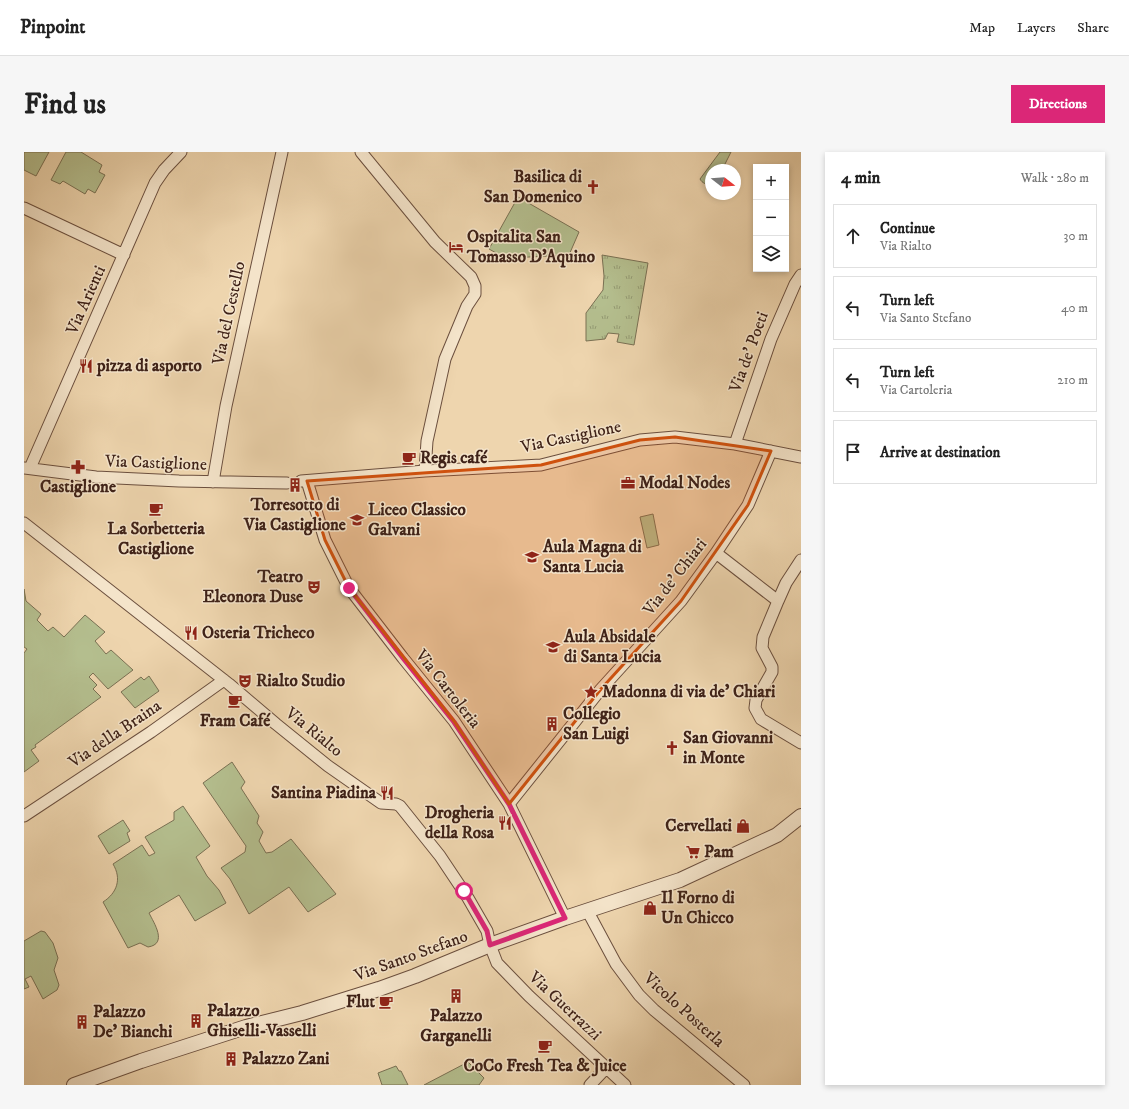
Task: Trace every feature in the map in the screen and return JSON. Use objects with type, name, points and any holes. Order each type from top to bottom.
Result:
[{"type":"street","name":"Via Arienti","points":[[27,468],[157,180],[181,152]]},
{"type":"street","name":"Via del Cestello","points":[[213,482],[226,406],[282,152]]},
{"type":"street","points":[[361,152],[435,242],[471,277],[475,286],[475,294],[467,306],[445,360],[427,441],[425,471]]},
{"type":"street","points":[[24,208],[124,255]]},
{"type":"street","name":"Via de' Poeti","points":[[735,444],[771,339],[795,284],[801,275]]},
{"type":"street","name":"Via Castiglione","points":[[303,481],[425,471],[541,465],[640,440],[674,437],[735,444],[801,457]]},
{"type":"street","name":"Via de' Chiari","points":[[509,804],[602,689],[681,601],[716,553],[748,505],[771,451]]},
{"type":"street","name":"Via Castiglione","points":[[27,468],[96,477],[213,482],[287,483]]},
{"type":"street","name":"Via Cartoleria","points":[[303,481],[325,540],[349,588],[454,722],[509,804],[565,918]]},
{"type":"street","name":"Via Rialto","points":[[24,523],[224,680],[317,757],[381,803],[396,804],[400,806],[440,856],[464,891],[487,931],[490,945]]},
{"type":"street","points":[[716,553],[778,601]]},
{"type":"street","points":[[801,560],[778,601],[763,637],[762,648],[772,667],[772,672],[756,700],[755,708],[761,719],[801,743]]},
{"type":"street","name":"Via della Braina","points":[[24,816],[156,728],[224,680]]},
{"type":"street","name":"Via Santo Stefano","points":[[74,1085],[140,1061],[246,1027],[302,1013],[379,989],[490,945],[587,910],[680,880],[777,836],[801,816]]},
{"type":"street","name":"Vicolo Posterla","points":[[587,910],[616,964],[639,995],[654,1010],[744,1085]]},
{"type":"street","name":"Via Guerrazzi","points":[[490,945],[497,963],[513,980],[625,1085]]},
{"type":"street","points":[[590,1085],[606,1068]]},
{"type":"highlighted area","points":[[675,437],[771,451],[748,505],[681,601],[601,689],[509,804],[454,721],[349,588],[325,540],[307,481],[541,465],[640,440]]},
{"type":"green space","points":[[24,152],[49,152],[36,176],[24,170]]},
{"type":"green space","points":[[66,152],[81,152],[102,165],[99,172],[105,175],[95,193],[88,189],[85,194],[63,181],[60,184],[51,180]]},
{"type":"green space","points":[[720,152],[731,152],[725,164],[711,164]]},
{"type":"green space","points":[[705,172],[705,184],[700,179]]},
{"type":"green space","points":[[518,197],[579,232],[569,255],[507,259],[489,249]]},
{"type":"green space","points":[[602,255],[648,263],[634,345],[617,342],[619,334],[608,333],[605,339],[586,341],[586,313],[603,290],[604,276]]},
{"type":"green space","points":[[653,514],[659,545],[647,548],[640,517]]},
{"type":"green space","points":[[24,589],[26,601],[41,614],[37,620],[48,631],[53,627],[64,637],[85,615],[105,632],[95,641],[106,654],[111,650],[133,670],[108,689],[93,673],[89,677],[97,685],[93,689],[101,697],[35,745],[36,747],[31,750],[39,761],[24,772],[24,653],[27,649],[24,647]]},
{"type":"green space","points":[[149,676],[159,691],[135,708],[121,692],[141,677],[144,680]]},
{"type":"green space","points":[[232,762],[245,782],[241,788],[259,816],[257,823],[263,832],[259,841],[266,853],[272,852],[291,839],[336,894],[308,912],[289,887],[249,914],[230,879],[221,868],[245,852],[246,846],[203,783]]},
{"type":"green space","points":[[183,806],[210,846],[196,857],[207,876],[219,890],[226,903],[195,921],[179,895],[149,913],[158,933],[157,942],[148,947],[140,943],[128,948],[103,902],[112,894],[117,885],[117,875],[113,864],[142,845],[149,856],[155,853],[145,837],[174,820],[174,812]]},
{"type":"green space","points":[[123,820],[130,831],[127,833],[130,841],[109,854],[98,836]]},
{"type":"green space","points":[[41,931],[45,932],[53,943],[58,958],[54,970],[59,985],[57,990],[43,999],[31,976],[25,979],[29,987],[24,989],[24,941]]},
{"type":"green space","points":[[468,1062],[484,1078],[479,1085],[424,1085]]},
{"type":"green space","points":[[396,1066],[399,1071],[401,1071],[408,1085],[382,1085],[378,1073]]},
{"type":"place","name":"Basilica di San Domenico","points":[[593,187]]},
{"type":"place","name":"Ospitalita San Tomasso D'Aquino","points":[[456,247]]},
{"type":"place","name":"pizza di asporto","points":[[86,366]]},
{"type":"place","name":"Regis café","points":[[409,458]]},
{"type":"place","name":"Castiglione","points":[[78,467]]},
{"type":"place","name":"Modal Nodes","points":[[628,483]]},
{"type":"place","name":"Torresotto di Via Castiglione","points":[[295,485]]},
{"type":"place","name":"La Sorbetteria Castiglione","points":[[156,509]]},
{"type":"place","name":"Liceo Classico Galvani","points":[[357,520]]},
{"type":"place","name":"Aula Magna di Santa Lucia","points":[[532,557]]},
{"type":"place","name":"Teatro Eleonora Duse","points":[[314,587]]},
{"type":"place","name":"Osteria Tricheco","points":[[191,633]]},
{"type":"place","name":"Aula Absidale di Santa Lucia","points":[[553,647]]},
{"type":"place","name":"Rialto Studio","points":[[245,681]]},
{"type":"place","name":"Madonna di via de' Chiari","points":[[591,692]]},
{"type":"place","name":"Fram Café","points":[[235,701]]},
{"type":"place","name":"Collegio San Luigi","points":[[552,724]]},
{"type":"place","name":"San Giovanni in Monte","points":[[672,748]]},
{"type":"place","name":"Santina Piadina","points":[[387,793]]},
{"type":"place","name":"Drogheria della Rosa","points":[[505,823]]},
{"type":"place","name":"Cervellati","points":[[743,826]]},
{"type":"place","name":"Pam","points":[[693,852]]},
{"type":"place","name":"Il Forno di Un Chicco","points":[[650,908]]},
{"type":"place","name":"Palazzo Garganelli","points":[[456,996]]},
{"type":"place","name":"Flut","points":[[386,1002]]},
{"type":"place","name":"Palazzo Ghiselli-Vasselli","points":[[196,1021]]},
{"type":"place","name":"Palazzo De' Bianchi","points":[[82,1022]]},
{"type":"place","name":"CoCo Fresh Tea & Juice","points":[[545,1046]]},
{"type":"place","name":"Palazzo Zani","points":[[231,1059]]},
{"type":"route","points":[[349,588],[454,722],[509,804],[565,918],[490,945],[487,931],[464,891]]}]
